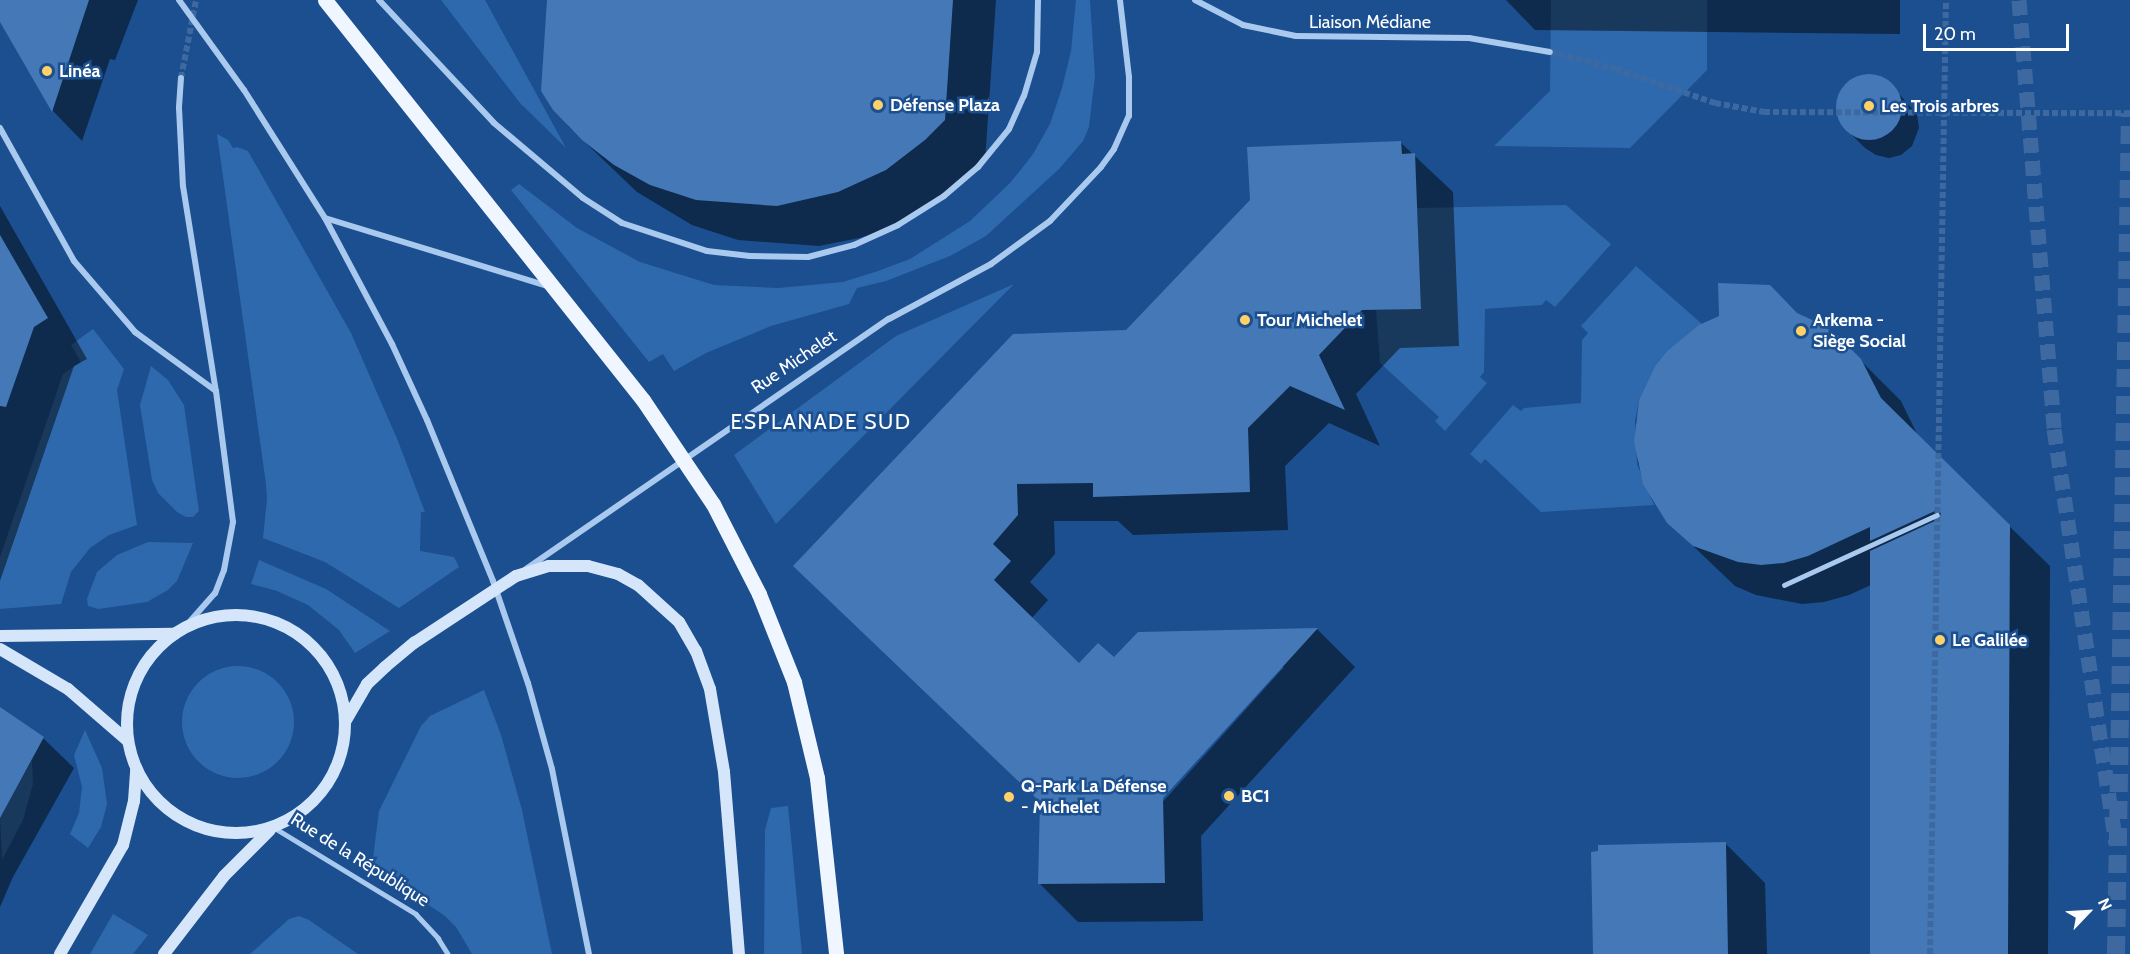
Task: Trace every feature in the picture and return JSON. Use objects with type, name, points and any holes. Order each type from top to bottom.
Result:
[{"type":"main road","points":[[325,0],[643,400],[713,504],[759,594],[794,682],[817,778],[836,954]]},
{"type":"main road","points":[[516,576],[549,566],[569,565],[588,566],[618,574],[638,585],[668,609],[686,634],[704,669],[714,708],[725,784],[739,954]]},
{"type":"main road","name":"Rue Michelet","points":[[345,722],[367,684],[385,667],[414,643],[516,576]]},
{"type":"main road","points":[[164,954],[224,876],[273,827],[300,812],[329,783],[338,764],[345,722],[343,700],[337,682],[324,660],[310,644],[289,628],[253,616],[232,615],[204,620],[180,631],[153,654],[135,683],[129,703],[128,741],[136,768],[147,787],[162,804],[175,815],[201,827],[216,831],[245,833],[273,827]]},
{"type":"main road","points":[[0,636],[180,631]]},
{"type":"main road","points":[[0,649],[68,688],[128,741]]},
{"type":"main road","points":[[60,954],[123,845],[134,801],[136,768]]},
{"type":"street","points":[[179,0],[244,90],[325,218],[392,344],[427,420],[493,581],[528,683],[552,769],[589,954]]},
{"type":"street","points":[[379,0],[494,123],[567,186],[622,223],[707,251],[750,256],[808,257],[854,244],[898,225],[944,196],[978,168],[1009,129],[1024,96],[1037,52],[1038,0]]},
{"type":"street","name":"Rue Michelet","points":[[516,576],[889,318],[991,264],[1017,247],[1057,214],[1101,167],[1114,149],[1129,116],[1130,77],[1120,0]]},
{"type":"street","name":"Liaison Médiane","points":[[1195,0],[1243,25],[1288,35],[1469,38],[1550,52]]},
{"type":"street","points":[[180,631],[215,593],[224,570],[231,532],[232,507],[183,186],[179,108],[181,78]]},
{"type":"street","points":[[0,128],[74,261],[135,332],[216,391]]},
{"type":"street","points":[[325,218],[554,288]]},
{"type":"lane","points":[[1784,585],[1937,515]]},
{"type":"lane","name":"Rue de la République","points":[[273,827],[416,914],[438,938],[448,954]]},
{"type":"shaded area","points":[[441,0],[485,0],[566,148],[520,103]]},
{"type":"shaded area","points":[[1076,0],[1090,0],[1095,76],[1089,127],[1083,141],[1060,168],[986,236],[950,256],[886,281],[857,288],[849,304],[771,326],[706,353],[674,371],[663,354],[649,362],[511,190],[519,184],[577,228],[640,262],[714,285],[778,288],[843,282],[878,271],[910,259],[970,221],[1011,182],[1033,154],[1050,124],[1062,88],[1071,51]]},
{"type":"shaded area","points":[[1551,0],[1707,0],[1707,70],[1630,148],[1494,146],[1550,91]]},
{"type":"shaded area","points":[[217,134],[228,140],[233,148],[248,151],[351,333],[398,441],[425,512],[421,512],[420,551],[454,557],[459,567],[399,608],[325,562],[263,538],[267,499],[266,484]]},
{"type":"shaded area","points":[[1566,205],[1611,244],[1555,307],[1546,300],[1542,305],[1485,309],[1484,372],[1480,377],[1487,383],[1445,431],[1435,421],[1439,417],[1380,363],[1376,310],[1421,308],[1417,208]]},
{"type":"shaded area","points":[[1636,266],[1702,324],[1667,351],[1655,366],[1639,400],[1635,421],[1637,464],[1654,505],[1541,512],[1485,459],[1481,464],[1470,454],[1513,405],[1521,411],[1524,408],[1581,403],[1582,340],[1588,333],[1581,326]]},
{"type":"shaded area","points":[[1014,284],[776,524],[734,455],[896,336]]},
{"type":"shaded area","points":[[93,329],[124,369],[117,390],[137,525],[109,535],[90,548],[71,572],[61,604],[0,609],[0,557],[63,374],[81,362],[71,345]]},
{"type":"shaded area","points":[[151,366],[168,380],[184,405],[199,511],[193,517],[186,517],[177,512],[158,493],[152,480],[140,405]]},
{"type":"shaded area","points":[[148,542],[193,543],[177,581],[168,590],[147,602],[98,609],[88,606],[87,599],[97,572],[117,555]]},
{"type":"shaded area","points":[[259,560],[326,589],[390,631],[355,653],[339,630],[308,605],[277,591],[251,584]]},
{"type":"shaded area","points":[[238,666],[259,670],[278,682],[290,701],[294,722],[290,743],[278,762],[259,774],[238,778],[217,774],[198,762],[186,743],[182,722],[186,701],[198,682],[217,670]]},
{"type":"shaded area","points":[[484,690],[501,735],[522,810],[552,954],[472,954],[456,927],[445,916],[374,868],[373,858],[379,811],[421,726],[430,716]]},
{"type":"shaded area","points":[[85,730],[102,768],[107,804],[101,827],[88,848],[70,834],[79,813],[82,787],[74,755]]},
{"type":"shaded area","points":[[32,760],[33,784],[23,820],[2,860],[0,817]]},
{"type":"shaded area","points":[[788,806],[802,954],[764,954],[765,830],[771,808]]},
{"type":"shaded area","points":[[113,914],[148,935],[133,954],[90,954]]},
{"type":"shaded area","points":[[299,916],[309,920],[358,954],[250,954],[289,919]]},
{"type":"building","name":"Linéa","points":[[0,0],[89,0],[52,112],[0,22]]},
{"type":"building","name":"Défense Plaza","points":[[547,0],[953,0],[945,120],[925,140],[886,170],[838,192],[777,206],[696,200],[650,185],[614,165],[582,140],[553,110],[541,91]]},
{"type":"building","name":"Les Trois arbres","points":[[1869,74],[1882,77],[1892,84],[1899,94],[1902,107],[1899,120],[1892,130],[1882,137],[1869,140],[1856,137],[1846,130],[1839,120],[1836,107],[1839,94],[1846,84],[1856,77]]},
{"type":"building","points":[[1401,141],[1402,154],[1415,153],[1421,309],[1362,310],[1319,355],[1345,410],[1290,386],[1248,428],[1250,492],[1093,497],[1093,483],[1017,484],[1018,515],[993,544],[1011,561],[994,580],[1079,663],[1098,643],[1114,657],[1138,632],[1318,628],[1163,798],[1165,883],[1038,884],[1040,802],[793,566],[1013,334],[1126,330],[1250,200],[1247,147]]},
{"type":"building","points":[[0,235],[48,318],[34,327],[6,407],[0,406]]},
{"type":"building","name":"Le Galilée","points":[[1718,283],[1770,285],[1797,313],[1821,324],[1837,335],[1861,359],[1881,398],[2010,525],[2008,954],[1870,954],[1870,551],[1939,519],[1941,513],[1935,511],[1870,541],[1870,527],[1808,556],[1784,563],[1761,565],[1738,562],[1693,546],[1667,523],[1643,484],[1634,442],[1639,400],[1655,366],[1667,351],[1699,325],[1719,316]]},
{"type":"building","points":[[0,707],[44,737],[0,818]]},
{"type":"building","points":[[1726,842],[1728,954],[1593,954],[1591,852],[1598,851],[1598,845]]},
{"type":"tunnel","points":[[181,78],[196,0]]},
{"type":"tunnel","points":[[1930,954],[1946,0]]},
{"type":"tunnel","points":[[2019,0],[2054,429],[2116,842]]},
{"type":"tunnel","points":[[1550,52],[1616,69],[1715,103],[1764,112],[2130,113]]},
{"type":"tunnel","points":[[2116,954],[2130,113]]},
{"type":"place","name":"Linéa","points":[[47,71]]},
{"type":"place","name":"Défense Plaza","points":[[878,105]]},
{"type":"place","name":"Les Trois arbres","points":[[1869,106]]},
{"type":"place","name":"Tour Michelet","points":[[1245,320]]},
{"type":"place","name":"Arkema - Siège Social","points":[[1801,331]]},
{"type":"place","name":"Le Galilée","points":[[1940,640]]},
{"type":"place","name":"BC1","points":[[1229,796]]},
{"type":"place","name":"Q-Park La Défense - Michelet","points":[[1009,797]]},
{"type":"district","name":"ESPLANADE SUD","points":[[821,422]]}]
